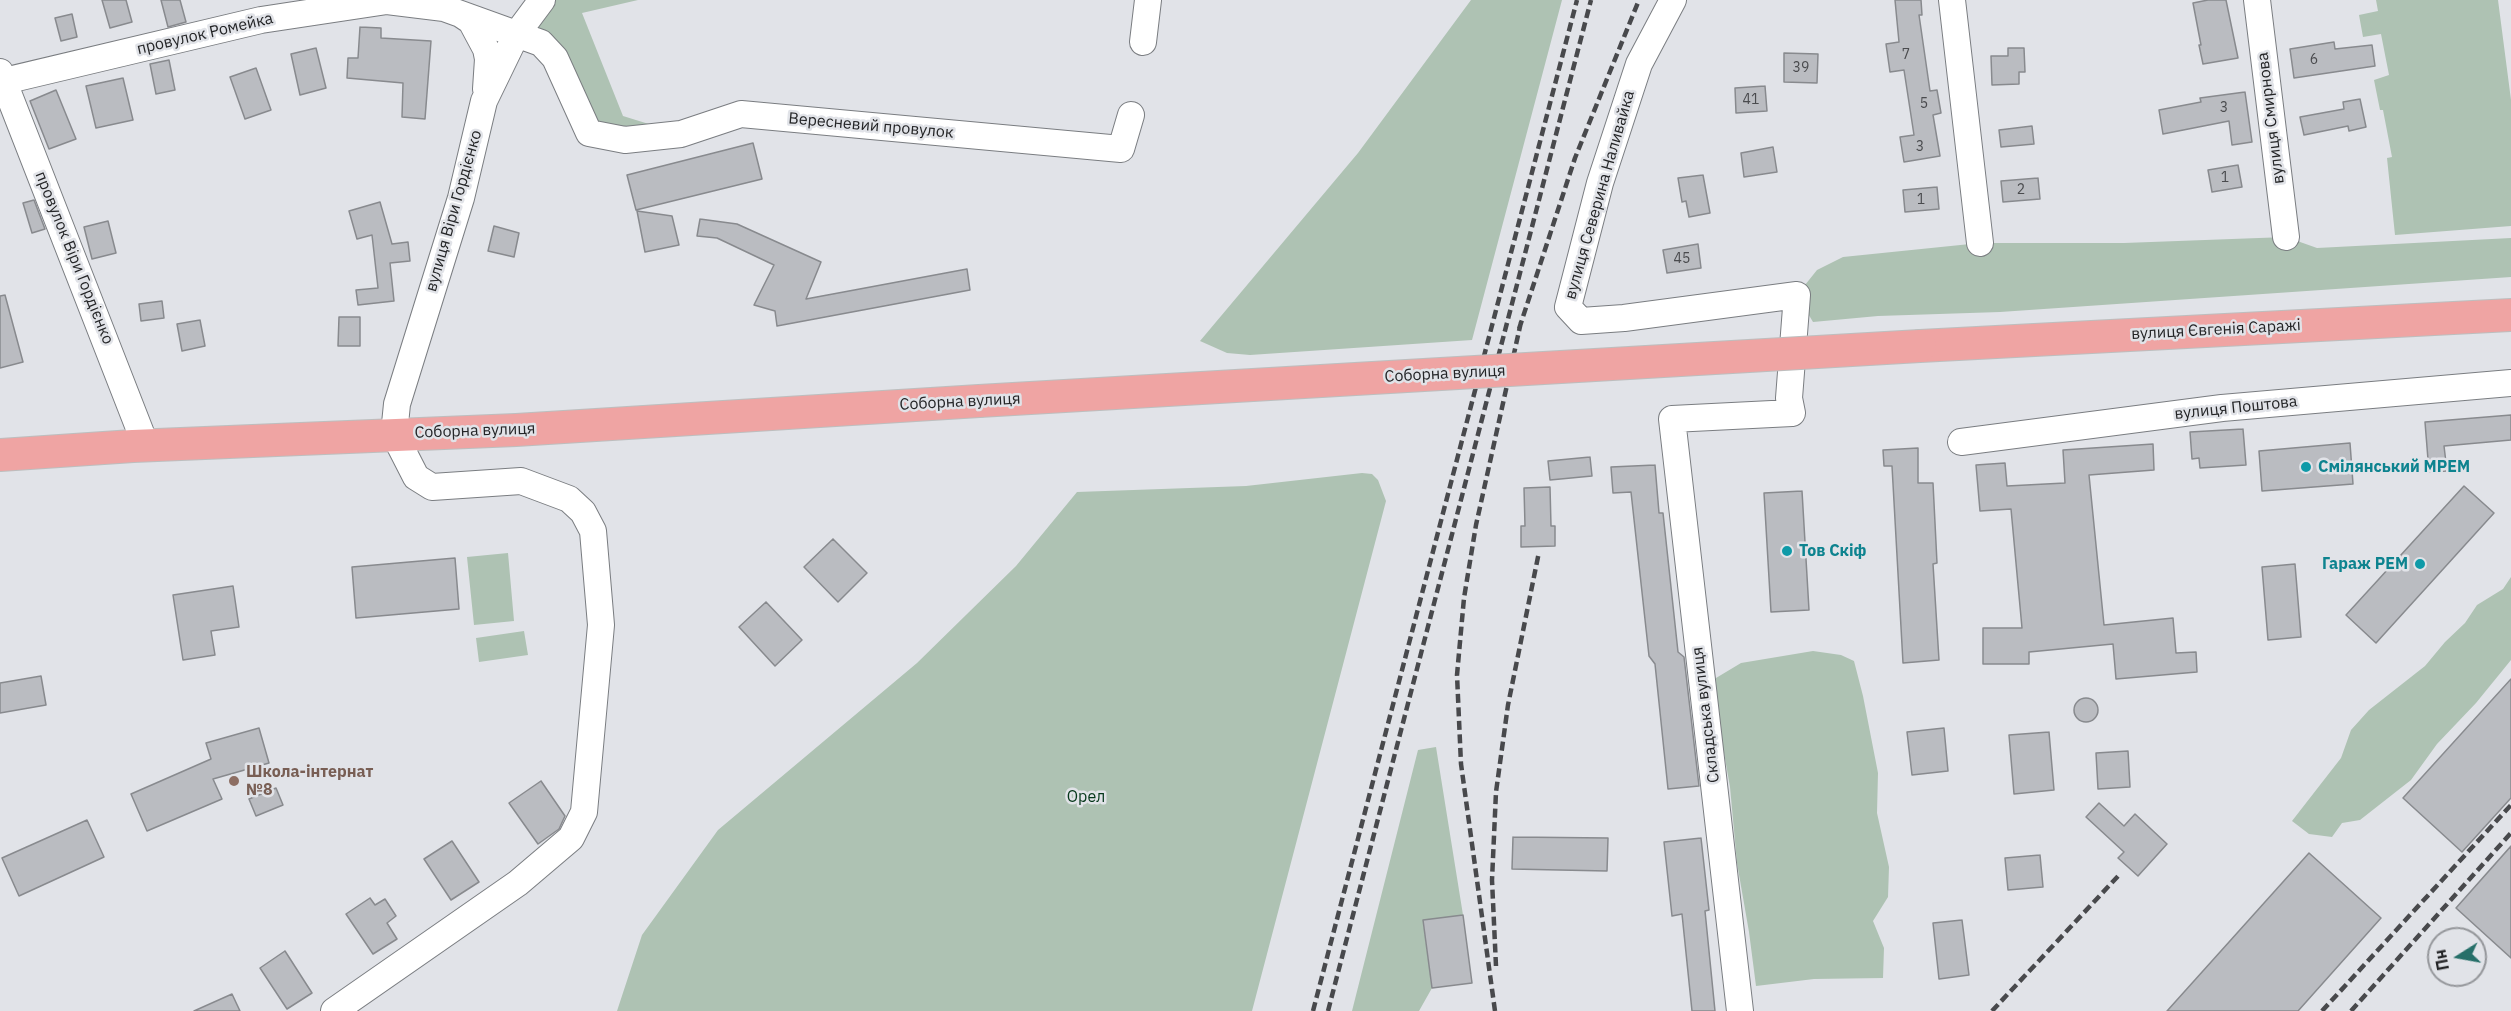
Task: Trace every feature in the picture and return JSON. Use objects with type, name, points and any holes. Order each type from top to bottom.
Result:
[{"type":"main road","name":"вулиця Євгенія Саражі","points":[[1920,346],[2511,315]]},
{"type":"main road","name":"Соборна вулиця","points":[[0,455],[146,446],[516,430],[740,414],[1920,346]]},
{"type":"street","name":"вулиця Віри Гордієнко","points":[[394,434],[397,404],[460,198],[484,102],[516,35],[542,0]]},
{"type":"street","points":[[1143,42],[1148,0]]},
{"type":"street","name":"вулиця Северина Наливайка","points":[[1672,419],[1792,413],[1789,398],[1797,296],[1624,318],[1581,321],[1568,307],[1600,183],[1639,64],[1673,0]]},
{"type":"street","points":[[1952,0],[1980,243]]},
{"type":"street","name":"вулиця Смирнова","points":[[2257,0],[2286,237]]},
{"type":"street","name":"провулок Ромейка","points":[[1,78],[261,20],[387,1],[444,8],[530,38],[548,48],[555,58],[589,133]]},
{"type":"street","points":[[462,14],[471,21],[486,49],[488,72],[484,102]]},
{"type":"street","name":"провулок Віри Гордієнко","points":[[1,78],[146,446]]},
{"type":"street","name":"Вересневий провулок","points":[[589,133],[626,140],[681,134],[741,114],[1121,149],[1131,115]]},
{"type":"street","name":"вулиця Поштова","points":[[1961,442],[2222,408],[2511,383]]},
{"type":"street","name":"Складська вулиця","points":[[1672,419],[1740,1011]]},
{"type":"street","points":[[334,1011],[518,883],[571,838],[584,812],[601,625],[593,531],[583,512],[569,499],[520,481],[432,487],[416,477],[394,434]]},
{"type":"green space","points":[[542,0],[638,0],[582,13],[623,116],[681,134],[589,133],[530,38]]},
{"type":"green space","points":[[1471,0],[1562,0],[1472,340],[1250,355],[1227,353],[1200,341],[1358,153]]},
{"type":"green space","points":[[2376,0],[2498,0],[2511,100],[2511,226],[2395,235],[2387,158],[2392,157],[2383,110],[2380,110],[2374,80],[2389,75],[2381,34],[2363,37],[2359,15],[2378,11]]},
{"type":"green space","points":[[2286,237],[2317,248],[2511,238],[2511,277],[2000,312],[1878,316],[1813,322],[1797,295],[1817,270],[1843,257],[1980,243],[2124,243]]},
{"type":"green space","name":"Орел","points":[[1362,473],[1372,474],[1378,480],[1386,501],[1252,1011],[617,1011],[642,935],[718,830],[917,663],[1016,566],[1077,492],[1246,486]]},
{"type":"green space","points":[[508,553],[514,621],[474,625],[467,557]]},
{"type":"green space","points":[[2511,577],[2511,660],[2476,703],[2437,744],[2411,780],[2360,820],[2342,823],[2332,837],[2309,834],[2292,821],[2341,758],[2351,730],[2369,710],[2425,666],[2465,623],[2477,605],[2503,589]]},
{"type":"green space","points":[[524,631],[528,655],[479,662],[476,638]]},
{"type":"green space","points":[[1813,651],[1841,655],[1854,661],[1863,696],[1878,773],[1877,813],[1889,867],[1888,897],[1873,921],[1884,948],[1883,978],[1814,979],[1756,986],[1737,863],[1730,787],[1717,713],[1716,678],[1741,663]]},
{"type":"green space","points":[[1436,747],[1463,915],[1423,921],[1432,988],[1419,1011],[1352,1011],[1418,750]]},
{"type":"building","points":[[102,0],[126,0],[132,22],[110,28]]},
{"type":"building","points":[[161,0],[180,0],[186,22],[168,27]]},
{"type":"building","points":[[1895,0],[1921,0],[1922,15],[1919,15],[1930,91],[1937,90],[1941,113],[1933,115],[1940,156],[1904,162],[1900,137],[1914,135],[1904,70],[1890,72],[1886,44],[1899,42]]},
{"type":"building","points":[[2226,0],[2238,58],[2203,64],[2193,3]]},
{"type":"building","points":[[72,14],[77,37],[61,41],[55,18]]},
{"type":"building","points":[[360,27],[381,28],[381,38],[431,41],[425,119],[402,117],[403,83],[347,78],[348,58],[358,58]]},
{"type":"building","points":[[2334,42],[2335,49],[2372,45],[2375,66],[2294,78],[2290,49]]},
{"type":"building","points":[[316,48],[326,88],[300,95],[291,54]]},
{"type":"building","points":[[2008,48],[2024,48],[2025,72],[2019,72],[2019,84],[1992,85],[1991,56],[2008,56]]},
{"type":"building","points":[[1784,53],[1818,54],[1817,83],[1784,82]]},
{"type":"building","points":[[169,60],[175,90],[156,94],[150,64]]},
{"type":"building","points":[[256,68],[271,110],[245,119],[230,77]]},
{"type":"building","points":[[123,78],[133,120],[96,128],[86,86]]},
{"type":"building","points":[[1765,86],[1767,111],[1736,113],[1735,88]]},
{"type":"building","points":[[56,90],[76,139],[49,149],[30,101]]},
{"type":"building","points":[[2245,92],[2252,142],[2232,145],[2229,121],[2163,134],[2159,110],[2201,102],[2200,98]]},
{"type":"building","points":[[2360,99],[2366,127],[2349,131],[2348,126],[2304,135],[2300,117],[2344,109],[2343,102]]},
{"type":"building","points":[[2032,126],[2034,144],[2001,147],[1999,130]]},
{"type":"building","points":[[753,143],[762,179],[636,210],[627,175]]},
{"type":"building","points":[[1773,147],[1777,172],[1744,177],[1741,153]]},
{"type":"building","points":[[2238,165],[2242,187],[2212,192],[2208,170]]},
{"type":"building","points":[[1703,175],[1710,213],[1689,217],[1686,201],[1682,202],[1678,178]]},
{"type":"building","points":[[2038,178],[2040,199],[2003,202],[2001,181]]},
{"type":"building","points":[[1937,187],[1939,209],[1905,212],[1903,190]]},
{"type":"building","points":[[34,200],[45,229],[32,233],[23,203]]},
{"type":"building","points":[[380,202],[392,244],[408,242],[410,261],[390,263],[394,301],[358,305],[356,290],[378,288],[372,235],[357,239],[349,211]]},
{"type":"building","points":[[637,211],[672,216],[679,245],[645,252]]},
{"type":"building","points":[[700,219],[737,224],[821,262],[806,299],[967,269],[970,290],[777,326],[775,311],[754,305],[774,265],[717,238],[697,236]]},
{"type":"building","points":[[108,221],[116,253],[92,259],[84,227]]},
{"type":"building","points":[[494,226],[519,233],[514,257],[488,251]]},
{"type":"building","points":[[1698,244],[1701,268],[1667,273],[1663,250]]},
{"type":"building","points":[[5,295],[23,362],[0,368],[0,296]]},
{"type":"building","points":[[162,301],[164,318],[141,321],[139,304]]},
{"type":"building","points":[[339,317],[360,317],[360,346],[338,346]]},
{"type":"building","points":[[200,320],[205,346],[182,351],[177,324]]},
{"type":"building","points":[[2511,415],[2511,440],[2444,446],[2447,471],[2429,472],[2425,422]]},
{"type":"building","points":[[2243,429],[2246,465],[2200,468],[2199,458],[2192,459],[2190,432]]},
{"type":"building","name":"Смілянський МРЕМ","points":[[2350,443],[2353,484],[2262,491],[2259,451]]},
{"type":"building","points":[[2153,444],[2154,470],[2089,475],[2104,625],[2173,618],[2176,653],[2196,652],[2197,672],[2116,679],[2113,644],[2029,652],[2029,664],[1983,664],[1983,628],[2022,628],[2011,509],[1980,511],[1976,465],[2005,463],[2007,486],[2065,483],[2063,450]]},
{"type":"building","points":[[1918,448],[1918,483],[1933,483],[1937,563],[1933,564],[1939,660],[1903,663],[1892,466],[1884,466],[1883,450]]},
{"type":"building","points":[[1590,457],[1592,476],[1550,480],[1548,461]]},
{"type":"building","points":[[1655,465],[1659,513],[1663,513],[1678,652],[1684,657],[1699,786],[1668,789],[1655,664],[1649,656],[1631,492],[1613,493],[1611,467]]},
{"type":"building","name":"Гараж РЕМ","points":[[2464,486],[2494,513],[2376,643],[2346,615]]},
{"type":"building","points":[[1550,487],[1551,526],[1555,526],[1555,546],[1521,547],[1521,526],[1525,526],[1524,488]]},
{"type":"building","name":"Тов Скіф","points":[[1802,491],[1809,610],[1771,612],[1764,493]]},
{"type":"building","points":[[833,539],[867,573],[838,602],[804,567]]},
{"type":"building","points":[[455,558],[459,609],[356,618],[352,567]]},
{"type":"building","points":[[2295,564],[2301,637],[2268,640],[2262,567]]},
{"type":"building","points":[[233,586],[239,627],[211,631],[215,655],[183,660],[173,595]]},
{"type":"building","points":[[766,602],[802,640],[775,666],[739,627]]},
{"type":"building","points":[[41,676],[46,705],[0,713],[0,683]]},
{"type":"building","points":[[2511,679],[2511,798],[2462,852],[2403,798]]},
{"type":"building","points":[[2086,698],[2095,701],[2098,710],[2095,719],[2086,722],[2077,719],[2074,710],[2077,701]]},
{"type":"building","points":[[259,728],[269,763],[213,779],[222,799],[147,831],[131,794],[211,759],[206,743]]},
{"type":"building","points":[[1944,728],[1948,771],[1912,775],[1907,732]]},
{"type":"building","points":[[2049,732],[2054,790],[2014,794],[2009,735]]},
{"type":"building","points":[[2128,751],[2130,787],[2098,789],[2096,753]]},
{"type":"building","points":[[541,781],[565,816],[559,829],[538,844],[509,803]]},
{"type":"building","points":[[276,788],[283,805],[256,816],[249,799]]},
{"type":"building","points":[[2099,803],[2124,826],[2135,814],[2167,844],[2138,876],[2118,858],[2124,852],[2086,817]]},
{"type":"building","points":[[87,820],[104,857],[19,896],[2,858]]},
{"type":"building","points":[[1513,837],[1608,838],[1607,871],[1512,869]]},
{"type":"building","points":[[1701,838],[1709,910],[1705,911],[1715,1011],[1692,1011],[1682,914],[1672,916],[1664,842]]},
{"type":"building","points":[[452,841],[479,882],[451,900],[424,859]]},
{"type":"building","points":[[2511,846],[2511,958],[2487,936],[2487,927],[2477,927],[2456,908]]},
{"type":"building","points":[[2309,853],[2381,918],[2298,1011],[2167,1011]]},
{"type":"building","points":[[2040,855],[2043,887],[2008,890],[2005,858]]},
{"type":"building","points":[[370,898],[375,905],[385,899],[396,916],[387,923],[397,939],[373,954],[346,914]]},
{"type":"building","points":[[1463,915],[1472,983],[1432,988],[1423,920]]},
{"type":"building","points":[[1962,920],[1969,975],[1939,979],[1933,923]]},
{"type":"building","points":[[285,951],[312,993],[287,1009],[260,968]]},
{"type":"building","points":[[232,994],[240,1011],[194,1011]]},
{"type":"railway","points":[[1313,1011],[1577,0]]},
{"type":"railway","points":[[1328,1011],[1591,0]]},
{"type":"railway","points":[[1519,329],[1575,158],[1639,0]]},
{"type":"railway","points":[[1495,1011],[1461,764],[1457,675],[1464,598],[1476,525],[1521,322]]},
{"type":"railway","points":[[1496,966],[1492,880],[1496,792],[1508,705],[1539,552]]},
{"type":"railway","points":[[2322,1011],[2511,805]]},
{"type":"railway","points":[[2351,1011],[2511,833]]},
{"type":"railway","points":[[1992,1011],[2120,874]]},
{"type":"place","name":"Смілянський МРЕМ","points":[[2306,467]]},
{"type":"place","name":"Тов Скіф","points":[[1787,551]]},
{"type":"place","name":"Гараж РЕМ","points":[[2420,564]]},
{"type":"place","name":"Школа-інтернат №8","points":[[234,781]]}]
